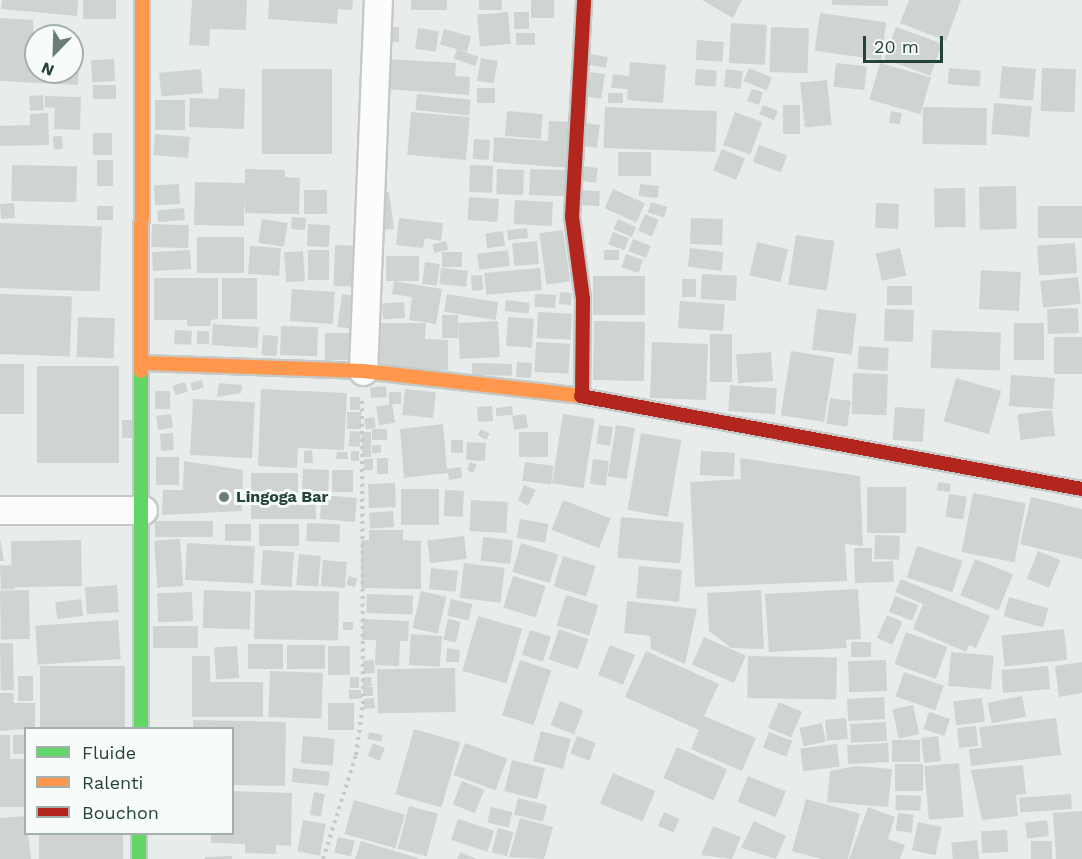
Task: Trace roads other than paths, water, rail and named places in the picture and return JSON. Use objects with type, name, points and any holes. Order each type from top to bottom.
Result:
[{"type":"street","points":[[141,727],[144,363],[142,0]]},
{"type":"street","points":[[363,371],[378,0]]},
{"type":"street","points":[[582,396],[583,299],[572,217],[584,0]]},
{"type":"street","points":[[144,363],[363,371],[582,396],[1082,489]]},
{"type":"street","points":[[0,510],[143,510]]},
{"type":"street","points":[[139,835],[139,859]]},
{"type":"place","name":"Lingoga Bar","points":[[224,497]]}]
